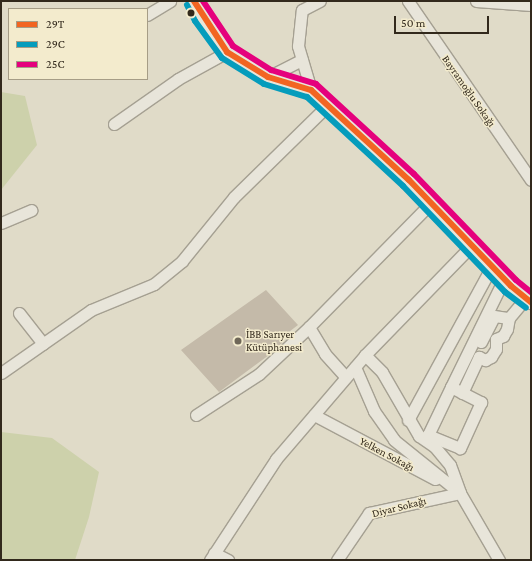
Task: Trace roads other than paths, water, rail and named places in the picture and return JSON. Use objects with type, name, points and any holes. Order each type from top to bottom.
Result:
[{"type":"street","points":[[148,14],[170,1]]},
{"type":"street","points":[[194,1],[202,17],[227,52],[268,77],[311,90],[431,203],[504,279],[529,300],[509,318],[503,336],[496,339],[485,334]]},
{"type":"street","points":[[311,90],[298,46],[302,10],[320,1]]},
{"type":"street","name":"Bayramoğlu Sokağı","points":[[408,1],[531,180]]},
{"type":"street","points":[[476,1],[531,5]]},
{"type":"street","points":[[114,124],[178,79],[227,52]]},
{"type":"street","points":[[268,77],[302,60]]},
{"type":"street","points":[[1,373],[91,310],[154,284],[182,261],[234,197],[327,106]]},
{"type":"street","points":[[196,416],[259,374],[309,328],[431,203]]},
{"type":"street","points":[[1,223],[31,210]]},
{"type":"street","points":[[228,560],[212,556],[276,459],[365,355],[472,245]]},
{"type":"street","points":[[408,420],[492,266]]},
{"type":"street","points":[[450,387],[481,402],[460,448],[428,435],[450,387],[504,279]]},
{"type":"street","points":[[19,313],[43,344]]},
{"type":"street","points":[[462,393],[479,357],[478,349],[494,316],[509,318]]},
{"type":"street","points":[[309,328],[325,354],[346,377]]},
{"type":"street","points":[[479,357],[485,360],[491,357],[496,349],[496,339]]},
{"type":"street","points":[[365,355],[382,372],[408,420],[419,436],[434,446],[450,465],[460,493],[499,560]]},
{"type":"street","points":[[355,367],[374,411],[394,440],[460,493]]},
{"type":"street","name":"Yelken Sokağı","points":[[314,415],[460,493]]},
{"type":"street","name":"Diyar Sokağı","points":[[337,560],[369,513],[460,493]]},
{"type":"place","name":"İBB Sarıyer Kütüphanesi","points":[[238,341]]}]
